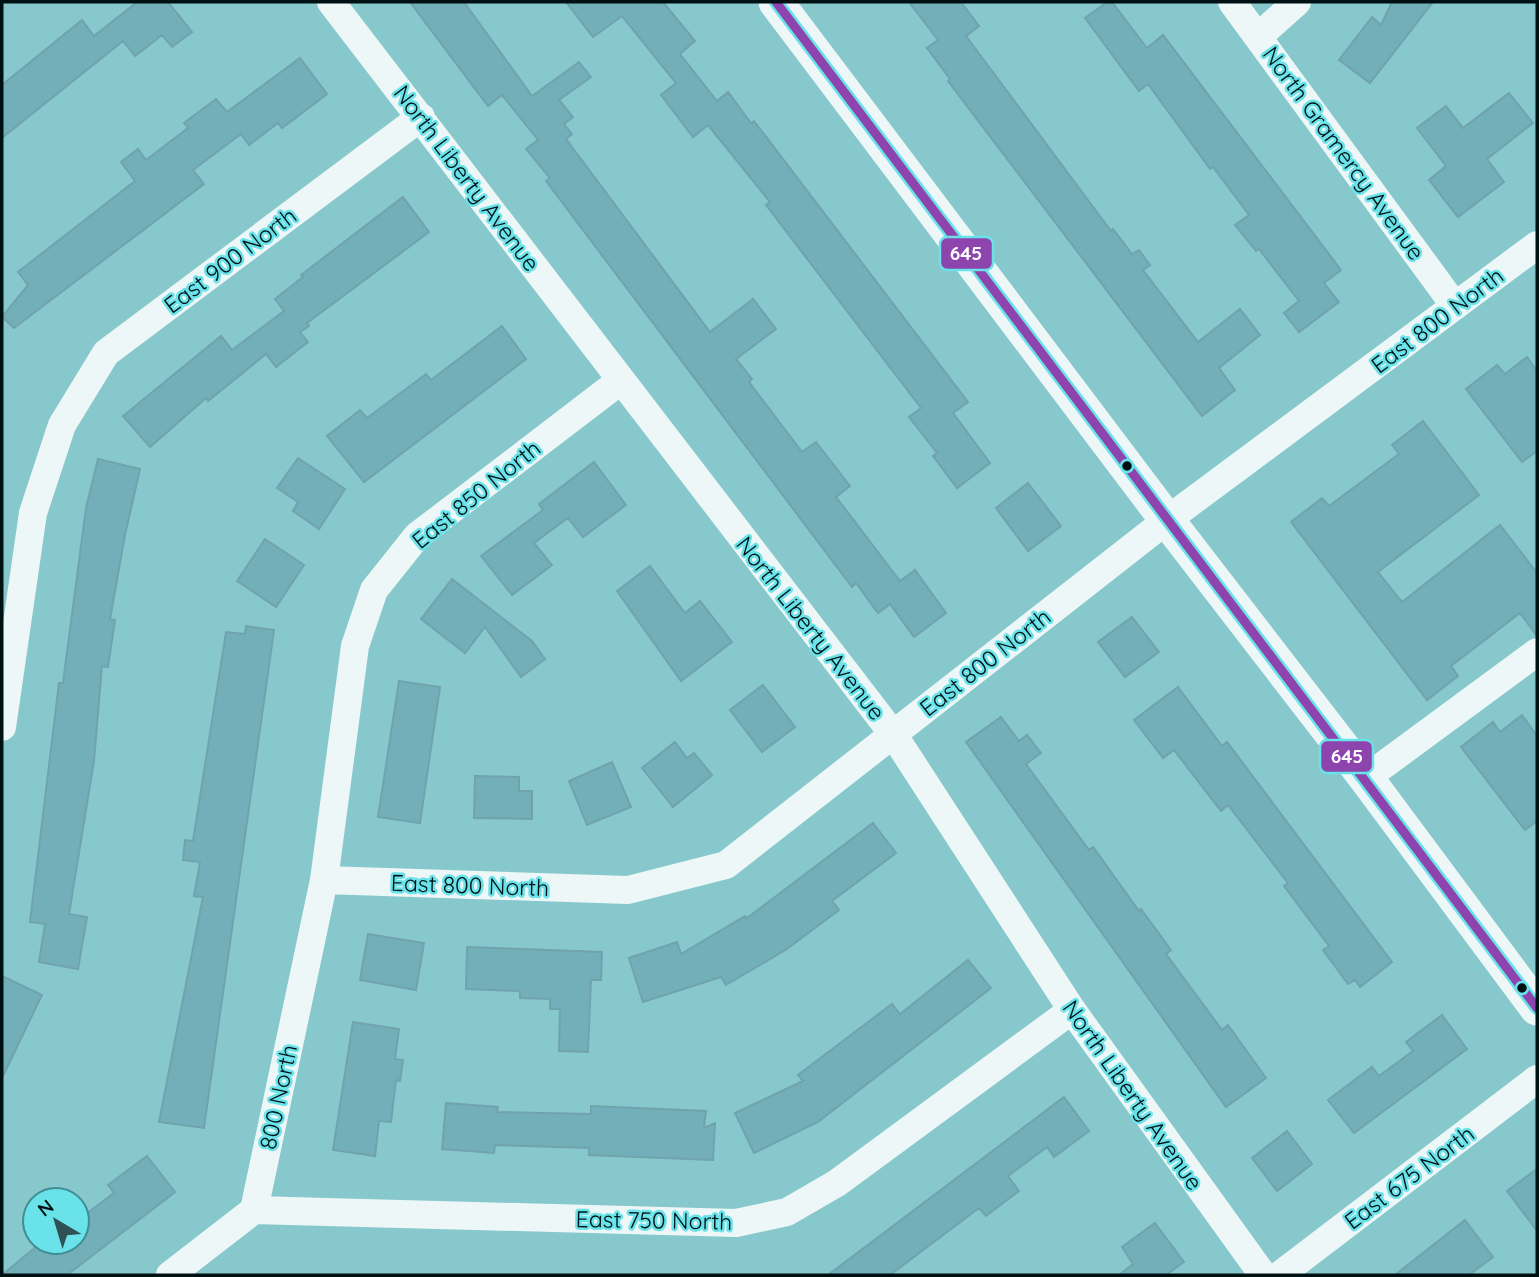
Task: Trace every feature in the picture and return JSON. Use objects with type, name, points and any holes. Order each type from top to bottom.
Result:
[{"type":"street","name":"North Liberty Avenue","points":[[331,2],[893,734],[1072,1010],[1263,1275]]},
{"type":"street","points":[[776,2],[1167,520],[1366,778],[1537,1008]]},
{"type":"street","name":"North Gramercy Avenue","points":[[1232,2],[1455,306]]},
{"type":"street","points":[[1259,36],[1297,2]]},
{"type":"street","name":"East 900 North","points":[[2,727],[33,513],[62,425],[106,354],[421,117]]},
{"type":"street","name":"East 800 North","points":[[324,880],[628,890],[726,865],[1167,520],[1537,245]]},
{"type":"street","name":"East 850 North","points":[[324,880],[355,646],[374,590],[417,536],[620,381]]},
{"type":"street","points":[[1366,778],[1537,652]]},
{"type":"street","name":"800 North","points":[[254,1210],[324,880]]},
{"type":"street","name":"East 750 North","points":[[254,1210],[736,1223],[787,1212],[837,1183],[1072,1010]]},
{"type":"street","name":"East 675 North","points":[[1280,1275],[1537,1079]]},
{"type":"street","points":[[170,1275],[254,1210]]},
{"type":"building","points":[[137,2],[168,2],[192,32],[172,47],[162,35],[135,56],[123,41],[2,138],[2,85],[82,20],[94,36]]},
{"type":"building","points":[[410,2],[464,2],[532,96],[579,62],[591,77],[559,100],[573,117],[564,124],[572,134],[566,139],[710,332],[753,299],[776,329],[736,359],[752,379],[749,382],[802,452],[816,442],[850,486],[836,497],[900,581],[915,570],[946,613],[914,637],[890,604],[878,613],[856,583],[852,587],[546,181],[550,178],[526,149],[538,140],[502,95],[488,106]]},
{"type":"building","points":[[566,2],[663,2],[695,41],[680,54],[717,101],[728,92],[751,123],[754,121],[968,402],[953,413],[990,463],[957,488],[933,456],[937,453],[909,417],[921,408],[766,205],[770,202],[708,125],[693,137],[661,95],[676,83],[622,16],[593,37]]},
{"type":"building","points":[[909,2],[961,2],[979,26],[966,36],[1111,231],[1113,229],[1132,254],[1139,250],[1150,265],[1143,270],[1198,342],[1240,309],[1260,335],[1219,368],[1235,390],[1202,416],[948,81],[950,79],[927,48],[938,40]]},
{"type":"building","points":[[1107,2],[1112,2],[1147,48],[1163,35],[1341,270],[1324,283],[1339,302],[1299,332],[1284,313],[1299,301],[1259,249],[1256,251],[1235,225],[1249,215],[1213,167],[1210,169],[1148,84],[1139,91],[1085,18]]},
{"type":"building","points":[[1392,2],[1433,2],[1370,83],[1339,60],[1372,17],[1381,25]]},
{"type":"building","points":[[300,58],[327,94],[282,128],[278,123],[249,145],[241,134],[193,170],[204,184],[14,328],[2,317],[28,285],[18,272],[135,181],[121,162],[138,149],[146,160],[188,128],[184,123],[216,99],[227,112]]},
{"type":"building","points":[[1509,93],[1533,123],[1487,159],[1504,182],[1458,217],[1429,180],[1446,166],[1417,128],[1446,106],[1463,128]]},
{"type":"building","points":[[403,197],[429,232],[307,323],[309,326],[300,332],[308,342],[276,367],[266,354],[208,401],[206,398],[150,447],[123,416],[221,336],[232,350],[284,311],[275,299],[303,277],[301,275]]},
{"type":"building","points":[[502,326],[526,359],[364,482],[327,436],[360,410],[367,418],[426,374],[431,380]]},
{"type":"building","points":[[1527,357],[1537,371],[1537,451],[1522,462],[1466,389],[1497,365],[1505,374]]},
{"type":"building","points":[[1423,421],[1479,495],[1378,572],[1402,602],[1500,525],[1537,573],[1537,636],[1520,613],[1451,666],[1458,676],[1427,700],[1291,522],[1322,498],[1329,506],[1399,454],[1392,445]]},
{"type":"building","points":[[298,458],[345,489],[319,529],[293,511],[298,502],[277,488]]},
{"type":"building","points":[[98,459],[140,469],[110,619],[115,620],[108,667],[102,666],[94,761],[69,914],[87,917],[78,969],[39,962],[45,924],[30,922],[59,683],[63,683],[86,508]]},
{"type":"building","points":[[594,462],[626,505],[583,537],[568,518],[534,543],[552,565],[512,595],[481,556],[543,510],[539,504]]},
{"type":"building","points":[[1028,483],[1061,526],[1028,551],[996,508]]},
{"type":"building","points":[[265,539],[304,565],[276,607],[237,581]]},
{"type":"building","points":[[650,566],[685,613],[700,601],[732,642],[681,681],[617,591]]},
{"type":"building","points":[[452,579],[532,641],[545,659],[521,677],[485,627],[465,653],[421,619]]},
{"type":"building","points":[[1132,617],[1159,652],[1125,677],[1098,642]]},
{"type":"building","points":[[246,626],[274,630],[204,1128],[159,1122],[203,897],[194,896],[200,862],[183,860],[185,840],[193,841],[226,632],[245,634]]},
{"type":"building","points":[[399,681],[440,687],[420,823],[378,817]]},
{"type":"building","points":[[763,685],[795,727],[762,752],[730,710]]},
{"type":"building","points":[[1178,687],[1222,746],[1227,742],[1392,962],[1360,987],[1355,980],[1348,984],[1323,950],[1329,946],[1284,886],[1288,883],[1228,805],[1221,811],[1174,750],[1163,758],[1134,720]]},
{"type":"building","points":[[1522,715],[1537,736],[1537,821],[1525,830],[1461,747],[1493,722],[1500,732]]},
{"type":"building","points":[[1001,717],[1019,741],[1027,735],[1041,753],[1026,764],[1089,850],[1093,847],[1139,911],[1141,909],[1171,950],[1166,954],[1222,1030],[1228,1025],[1266,1078],[1226,1107],[966,742]]},
{"type":"building","points":[[675,742],[687,758],[694,753],[712,775],[673,807],[642,768]]},
{"type":"building","points":[[612,762],[631,807],[587,825],[569,781]]},
{"type":"building","points":[[475,776],[519,777],[519,791],[532,791],[532,819],[474,818]]},
{"type":"building","points":[[873,823],[896,853],[832,901],[839,910],[787,949],[726,985],[721,977],[643,1002],[629,958],[677,942],[681,954],[745,916],[747,918]]},
{"type":"building","points":[[368,934],[424,943],[416,990],[360,980]]},
{"type":"building","points":[[467,947],[602,952],[601,980],[591,980],[588,1052],[559,1051],[560,1009],[550,1009],[550,999],[520,998],[520,991],[466,989]]},
{"type":"building","points":[[968,960],[991,988],[818,1122],[754,1153],[735,1113],[803,1081],[798,1075],[892,1004],[900,1014]]},
{"type":"building","points":[[2,976],[42,995],[2,1078]]},
{"type":"building","points":[[1442,1015],[1467,1049],[1354,1133],[1328,1100],[1372,1067],[1379,1076],[1413,1051],[1406,1042]]},
{"type":"building","points":[[353,1022],[399,1029],[395,1059],[403,1060],[400,1081],[396,1080],[391,1122],[379,1121],[375,1156],[333,1150]]},
{"type":"building","points":[[1064,1097],[1089,1131],[1054,1157],[1047,1147],[1008,1176],[1019,1191],[986,1216],[979,1208],[890,1275],[828,1275]]},
{"type":"building","points":[[446,1103],[498,1107],[497,1112],[591,1114],[591,1106],[706,1111],[704,1128],[715,1123],[713,1160],[589,1155],[589,1148],[495,1145],[494,1153],[442,1149]]},
{"type":"building","points":[[1287,1131],[1312,1164],[1277,1191],[1252,1158]]},
{"type":"building","points":[[147,1156],[175,1192],[67,1275],[2,1275],[25,1256],[91,1256],[91,1210],[114,1193],[108,1185]]},
{"type":"building","points":[[1537,1169],[1537,1231],[1507,1191]]},
{"type":"building","points":[[1465,1220],[1493,1257],[1469,1275],[1395,1275]]},
{"type":"building","points":[[1155,1223],[1184,1262],[1166,1275],[1119,1275],[1133,1264],[1122,1247]]},
{"type":"transit line","name":"645","points":[[776,2],[1537,1008]]}]
